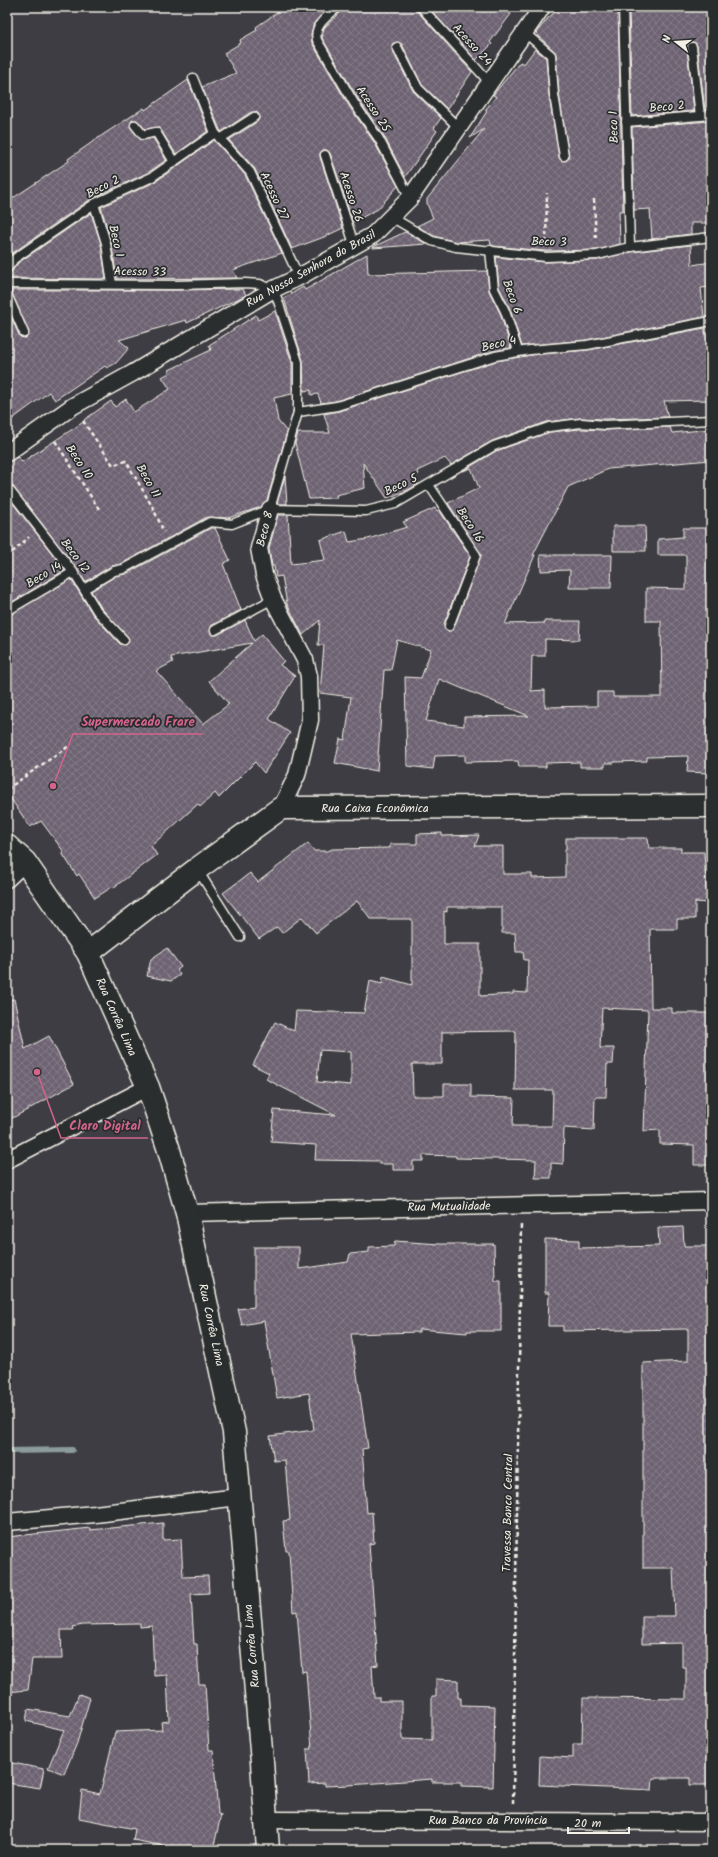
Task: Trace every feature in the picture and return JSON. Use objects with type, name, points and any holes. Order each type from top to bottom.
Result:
[{"type":"street","name":"Rua Nossa Senhora do Brasil","points":[[7,453],[44,425],[73,406],[133,373],[272,290],[355,247],[374,235],[393,218],[410,198],[542,7]]},
{"type":"street","name":"Beco 8","points":[[270,509],[259,548],[264,575],[273,600],[305,660],[309,676],[310,720],[297,775],[281,808]]},
{"type":"street","name":"Rua Caixa Econômica","points":[[281,808],[711,806]]},
{"type":"street","points":[[88,954],[197,869],[281,808]]},
{"type":"street","name":"Rua Corrêa Lima","points":[[7,846],[25,862],[88,954],[148,1087],[168,1147],[187,1213],[234,1432],[268,1850]]},
{"type":"street","points":[[7,879],[25,862]]},
{"type":"street","points":[[7,1160],[148,1087]]},
{"type":"street","name":"Rua Mutualidade","points":[[187,1213],[711,1202]]},
{"type":"street","points":[[7,1522],[96,1514],[239,1497]]},
{"type":"street","name":"Rua Banco da Província","points":[[265,1820],[711,1822]]},
{"type":"lane","name":"Acesso 25","points":[[338,7],[317,27],[315,33],[317,40],[354,103],[379,139],[410,198]]},
{"type":"lane","name":"Acesso 24","points":[[422,7],[489,82]]},
{"type":"lane","name":"Beco 1","points":[[623,7],[630,247]]},
{"type":"lane","points":[[525,33],[551,55],[554,95],[564,156]]},
{"type":"lane","points":[[397,47],[418,88],[459,128]]},
{"type":"lane","points":[[692,47],[700,116]]},
{"type":"lane","points":[[193,78],[217,136]]},
{"type":"lane","name":"Beco 2","points":[[626,122],[711,115]]},
{"type":"lane","name":"Beco 2","points":[[7,269],[14,259],[94,204],[152,177],[217,136],[254,118]]},
{"type":"lane","points":[[135,125],[143,135],[156,132],[174,162]]},
{"type":"lane","name":"Acesso 27","points":[[217,136],[250,172],[299,277]]},
{"type":"lane","name":"Acesso 26","points":[[325,155],[355,247]]},
{"type":"lane","name":"Beco 1","points":[[94,204],[106,243],[112,284]]},
{"type":"lane","name":"Beco 3","points":[[393,218],[432,241],[456,247],[546,257],[597,255],[630,247],[711,237]]},
{"type":"lane","name":"Beco 6","points":[[490,250],[494,289],[505,311],[518,351]]},
{"type":"lane","name":"Acesso 33","points":[[7,284],[177,285],[245,283],[260,284],[272,290]]},
{"type":"lane","name":"Beco 8","points":[[270,509],[298,412],[298,362],[272,290]]},
{"type":"lane","points":[[7,294],[24,333]]},
{"type":"lane","name":"Beco 4","points":[[298,412],[337,406],[433,377],[482,360],[518,351],[587,345],[711,321]]},
{"type":"lane","name":"Beco 5","points":[[84,589],[114,571],[123,569],[210,522],[232,524],[270,509],[366,511],[395,504],[494,446],[549,427],[581,423],[606,425],[711,420]]},
{"type":"lane","name":"Beco 16","points":[[429,485],[476,555],[450,626]]},
{"type":"lane","name":"Beco 12","points":[[7,487],[73,572],[97,611],[124,640]]},
{"type":"lane","name":"Beco 14","points":[[7,611],[73,572]]},
{"type":"lane","points":[[215,630],[273,600]]},
{"type":"lane","points":[[197,869],[240,937]]},
{"type":"path","points":[[546,257],[547,193]]},
{"type":"path","points":[[594,199],[597,255]]},
{"type":"path","name":"Beco 11","points":[[73,406],[113,465],[126,461],[153,508],[169,543]]},
{"type":"path","name":"Beco 10","points":[[44,425],[99,509]]},
{"type":"path","points":[[7,557],[39,527]]},
{"type":"path","points":[[7,789],[69,746]]},
{"type":"path","name":"Travessa Banco Central","points":[[513,1820],[522,1206]]},
{"type":"building","points":[[285,7],[330,7],[314,23],[311,34],[312,43],[349,106],[374,142],[398,186],[378,209],[353,222],[330,153],[327,150],[323,150],[320,153],[320,157],[343,228],[292,249],[255,169],[229,140],[257,122],[259,119],[259,114],[256,112],[251,112],[221,132],[202,87],[236,73],[224,53],[241,43],[240,40],[257,30],[256,27]]},
{"type":"building","points":[[343,7],[416,7],[417,11],[472,72],[447,109],[422,85],[402,44],[397,42],[392,44],[392,50],[413,91],[441,118],[434,128],[437,131],[405,177],[384,136],[359,100],[322,38],[324,28],[342,11]]},
{"type":"building","points":[[428,7],[502,7],[511,14],[490,42],[492,44],[476,60]]},
{"type":"building","points":[[561,7],[615,7],[616,10],[618,10],[623,211],[619,211],[620,244],[596,250],[546,251],[493,246],[491,245],[490,240],[457,242],[434,236],[417,226],[433,218],[427,204],[427,199],[484,129],[470,138],[487,111],[485,110],[496,97],[493,95],[520,62],[524,64],[535,49],[546,58],[549,96],[559,157],[562,161],[569,158],[559,94],[556,54],[536,33],[548,18]]},
{"type":"building","points":[[711,7],[711,110],[705,110],[697,46],[696,43],[692,42],[688,43],[687,48],[694,111],[632,116],[629,8]]},
{"type":"building","points":[[188,80],[208,131],[176,154],[159,127],[145,129],[137,120],[132,120],[130,126],[139,138],[144,140],[153,138],[166,160],[149,172],[91,199],[11,254],[7,259],[7,202],[69,161],[68,159],[104,134],[144,108],[145,110]]},
{"type":"building","points":[[711,121],[711,218],[708,218],[708,223],[691,223],[691,234],[652,239],[650,209],[634,210],[632,127]]},
{"type":"building","points":[[214,140],[245,175],[282,253],[233,270],[237,278],[117,279],[111,241],[101,207],[155,182]]},
{"type":"building","points":[[91,213],[101,244],[106,279],[7,278],[7,274],[11,272],[18,263]]},
{"type":"building","points":[[405,232],[427,244],[373,248],[373,247]]},
{"type":"building","points":[[691,245],[692,265],[711,262],[711,287],[701,288],[704,317],[586,340],[522,346],[510,309],[499,287],[496,257],[546,262],[597,260],[631,252]]},
{"type":"building","points":[[367,254],[368,274],[487,271],[489,291],[500,313],[511,348],[493,351],[336,401],[321,403],[318,394],[311,395],[311,390],[304,391],[303,361],[284,298],[303,287],[305,290]]},
{"type":"building","points":[[243,289],[246,295],[187,323],[186,320],[119,340],[129,348],[116,363],[107,368],[105,366],[55,400],[49,392],[7,423],[7,308],[20,337],[26,338],[29,333],[10,290]]},
{"type":"building","points":[[275,311],[292,363],[292,394],[274,398],[278,421],[287,432],[267,500],[261,507],[228,518],[207,517],[121,564],[111,566],[85,582],[77,569],[11,484],[7,482],[7,462],[18,457],[22,462],[85,421],[84,420],[111,401],[115,407],[126,399],[134,412],[170,389],[162,377],[169,373],[169,370],[211,350],[209,345],[256,315],[258,320]]},
{"type":"building","points":[[705,328],[705,333],[711,333],[711,400],[664,401],[668,417],[605,419],[580,418],[547,422],[492,441],[451,465],[445,458],[417,471],[419,474],[413,476],[418,484],[408,490],[387,498],[363,463],[365,488],[336,495],[337,498],[309,499],[295,443],[298,433],[330,433],[324,414],[339,411],[496,361],[531,355],[588,350]]},
{"type":"building","points":[[670,427],[672,433],[711,429],[711,460],[608,469],[568,487],[533,555],[535,555],[505,624],[545,623],[544,621],[580,621],[579,640],[545,639],[545,656],[532,656],[531,691],[545,690],[545,707],[597,706],[597,692],[613,692],[613,697],[662,697],[661,621],[646,621],[646,588],[686,589],[686,555],[658,555],[658,539],[683,537],[683,528],[711,528],[711,716],[709,773],[687,772],[688,756],[647,757],[647,761],[605,763],[605,767],[580,767],[580,762],[546,763],[546,767],[519,767],[518,761],[465,762],[465,755],[435,756],[433,769],[407,766],[405,677],[421,678],[431,650],[397,640],[391,670],[384,670],[377,771],[335,763],[340,739],[345,740],[351,697],[320,693],[324,645],[318,645],[320,620],[303,635],[287,604],[282,576],[276,577],[274,566],[272,566],[269,548],[278,515],[288,515],[291,564],[325,560],[320,540],[346,531],[349,542],[368,539],[407,527],[403,522],[435,508],[437,511],[439,510],[470,556],[444,624],[445,630],[450,631],[454,628],[481,555],[448,503],[479,488],[471,468],[463,471],[496,451],[550,432],[581,429],[605,430]],"holes":[[[439,679],[529,716],[464,717],[464,726],[426,721]]]},
{"type":"building","points":[[285,476],[287,504],[278,504],[277,503]]},
{"type":"building","points":[[7,496],[65,570],[7,605]]},
{"type":"building","points":[[613,526],[645,526],[646,551],[613,551]]},
{"type":"building","points":[[211,528],[215,528],[230,560],[223,564],[241,610],[212,625],[210,632],[212,635],[217,635],[245,620],[254,641],[262,634],[284,661],[280,665],[295,676],[269,719],[290,733],[264,773],[255,762],[219,798],[215,793],[200,807],[198,804],[151,846],[157,855],[113,888],[112,887],[95,898],[79,874],[77,876],[62,853],[64,852],[41,821],[30,827],[7,793],[7,616],[71,579],[93,615],[120,644],[126,645],[129,642],[128,637],[101,608],[91,591],[116,576],[126,574]],"holes":[[[252,643],[209,681],[229,704],[203,724],[156,671],[173,662],[171,657]]]},
{"type":"building","points":[[540,555],[612,555],[611,588],[569,588],[570,570],[541,571]]},
{"type":"building","points":[[442,833],[442,836],[479,835],[475,846],[503,846],[503,874],[532,874],[532,878],[565,877],[566,838],[648,838],[649,848],[681,848],[681,852],[704,852],[707,903],[695,902],[695,919],[677,919],[677,929],[650,929],[651,1008],[672,1008],[672,1013],[711,1013],[711,1165],[694,1165],[694,1145],[660,1144],[660,1130],[644,1131],[648,1010],[602,1008],[600,1048],[614,1048],[613,1064],[607,1064],[606,1097],[595,1097],[594,1130],[564,1128],[563,1164],[551,1163],[551,1178],[535,1178],[536,1160],[456,1158],[456,1156],[423,1155],[423,1161],[413,1161],[413,1170],[393,1170],[393,1164],[379,1164],[379,1161],[315,1160],[316,1145],[271,1142],[274,1110],[336,1115],[266,1079],[269,1073],[253,1065],[275,1022],[294,1031],[296,1011],[364,1013],[370,981],[382,984],[383,977],[412,985],[412,919],[371,919],[357,901],[316,933],[302,917],[282,933],[277,927],[259,939],[223,893],[250,873],[258,882],[308,843],[314,851],[328,851],[332,849],[390,848],[390,844],[417,844],[417,834]],"holes":[[[447,907],[502,907],[502,933],[515,933],[516,952],[523,952],[524,960],[528,960],[527,993],[513,992],[513,994],[480,996],[480,944],[444,944],[444,911],[447,912]],[[516,1031],[515,1090],[553,1090],[552,1126],[513,1126],[514,1098],[471,1097],[471,1084],[444,1084],[444,1096],[413,1096],[412,1064],[442,1064],[442,1032]],[[320,1050],[351,1052],[351,1085],[317,1082]]]},
{"type":"building","points":[[167,948],[181,967],[177,970],[180,975],[171,981],[147,976],[151,959]]},
{"type":"building","points":[[14,999],[25,1049],[49,1036],[74,1084],[7,1121],[7,1000]]},
{"type":"building","points":[[683,1227],[684,1246],[709,1246],[711,1316],[711,1785],[690,1785],[690,1778],[653,1778],[652,1790],[539,1785],[540,1756],[573,1758],[573,1744],[582,1744],[583,1698],[686,1699],[686,1667],[682,1667],[682,1643],[642,1644],[642,1616],[675,1616],[673,1568],[643,1568],[643,1363],[688,1361],[688,1329],[563,1331],[563,1326],[548,1326],[549,1293],[545,1293],[545,1239],[579,1240],[579,1248],[659,1246],[658,1228]]},
{"type":"building","points":[[395,1241],[440,1244],[494,1244],[495,1281],[501,1281],[501,1331],[467,1331],[467,1333],[419,1329],[419,1332],[351,1334],[368,1448],[362,1449],[367,1513],[372,1512],[374,1543],[369,1544],[378,1665],[372,1666],[374,1697],[379,1697],[379,1701],[402,1701],[402,1739],[432,1740],[432,1696],[436,1696],[436,1679],[458,1680],[458,1698],[461,1698],[461,1705],[495,1706],[493,1787],[461,1786],[461,1782],[432,1782],[432,1779],[325,1786],[325,1783],[309,1784],[307,1749],[312,1749],[306,1671],[302,1672],[297,1611],[293,1612],[289,1551],[286,1551],[283,1521],[290,1520],[285,1460],[274,1461],[270,1436],[314,1430],[309,1393],[277,1398],[264,1321],[242,1325],[238,1309],[254,1307],[254,1247],[299,1247],[299,1269],[348,1262],[350,1254],[369,1252],[369,1247],[394,1246]]},
{"type":"building","points":[[163,1523],[163,1540],[181,1539],[183,1577],[208,1576],[209,1593],[191,1594],[194,1644],[197,1644],[199,1684],[205,1684],[209,1750],[213,1750],[218,1814],[221,1815],[213,1850],[174,1850],[174,1848],[133,1840],[135,1829],[79,1818],[82,1790],[100,1794],[115,1732],[162,1730],[161,1722],[169,1721],[167,1675],[154,1676],[152,1626],[140,1627],[140,1624],[83,1625],[73,1627],[74,1630],[61,1630],[62,1659],[32,1659],[28,1690],[7,1692],[7,1537],[90,1528],[90,1530]]},
{"type":"building","points":[[79,1694],[90,1698],[77,1743],[64,1774],[48,1768],[64,1730],[26,1721],[28,1709],[70,1716]]},
{"type":"building","points":[[7,1762],[44,1769],[40,1788],[7,1783]]},
{"type":"waterway","points":[[7,1451],[72,1450]]},
{"type":"place","name":"Supermercado Frare","points":[[53,786]]},
{"type":"place","name":"Claro Digital","points":[[37,1072]]}]
